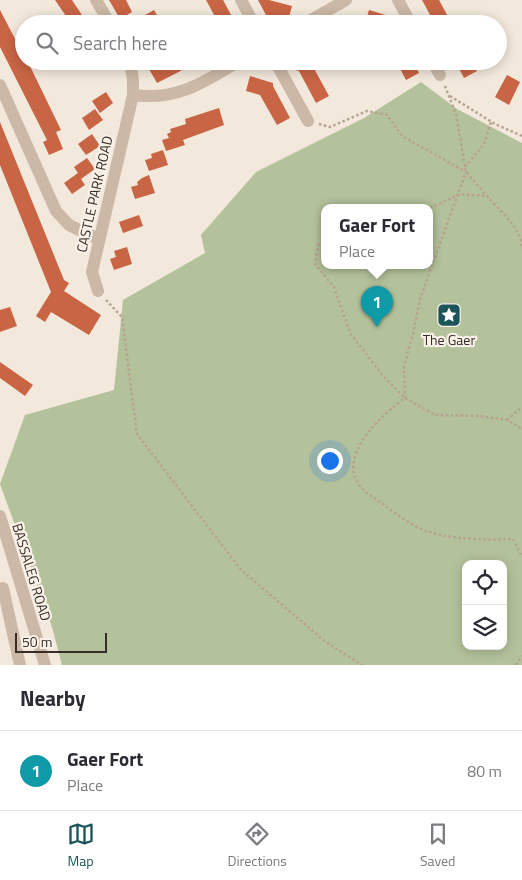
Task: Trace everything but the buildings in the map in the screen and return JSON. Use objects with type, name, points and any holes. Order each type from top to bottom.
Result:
[{"type":"street","points":[[96,0],[105,15]]},
{"type":"street","points":[[241,0],[249,15]]},
{"type":"street","points":[[320,15],[346,0]]},
{"type":"street","points":[[398,0],[406,15]]},
{"type":"street","name":"CASTLE PARK ROAD","points":[[98,291],[92,272],[132,99],[131,70]]},
{"type":"street","points":[[132,99],[168,96],[207,81],[225,70]]},
{"type":"street","points":[[280,70],[308,121]]},
{"type":"street","points":[[437,70],[440,75]]},
{"type":"street","points":[[0,85],[56,211],[69,225],[98,240]]},
{"type":"street","name":"BASSALEG ROAD","points":[[0,516],[45,665]]},
{"type":"street","points":[[2,588],[20,665]]},
{"type":"path","points":[[433,261],[455,197],[466,172],[456,114],[440,75]]},
{"type":"path","points":[[449,96],[491,122],[522,136]]},
{"type":"path","points":[[308,121],[330,127],[367,111],[387,114],[402,136],[466,172],[511,223],[522,241],[522,249]]},
{"type":"path","points":[[465,167],[484,144],[491,122]]},
{"type":"path","points":[[433,207],[460,194],[487,196]]},
{"type":"path","points":[[321,244],[318,245],[315,264],[334,287],[350,333],[383,376],[405,398],[435,415],[480,416],[508,420],[522,429]]},
{"type":"path","points":[[405,398],[404,366],[414,334],[420,299],[430,269]]},
{"type":"path","points":[[98,291],[122,317],[137,434],[240,570],[326,642],[362,665]]},
{"type":"path","points":[[405,398],[384,413],[362,438],[353,469],[360,486],[393,511],[425,530],[472,540],[513,539],[522,557]]},
{"type":"path","points":[[508,420],[522,407]]},
{"type":"path","points":[[516,665],[522,656]]},
{"type":"green space","points":[[421,82],[457,109],[522,143],[522,665],[62,665],[52,627],[0,484],[25,415],[114,390],[123,300],[205,253],[201,235],[256,172],[364,118]]},
{"type":"place","name":"The Gaer","points":[[449,315]]},
{"type":"place","name":"Gaer Fort","points":[[377,327]]}]
